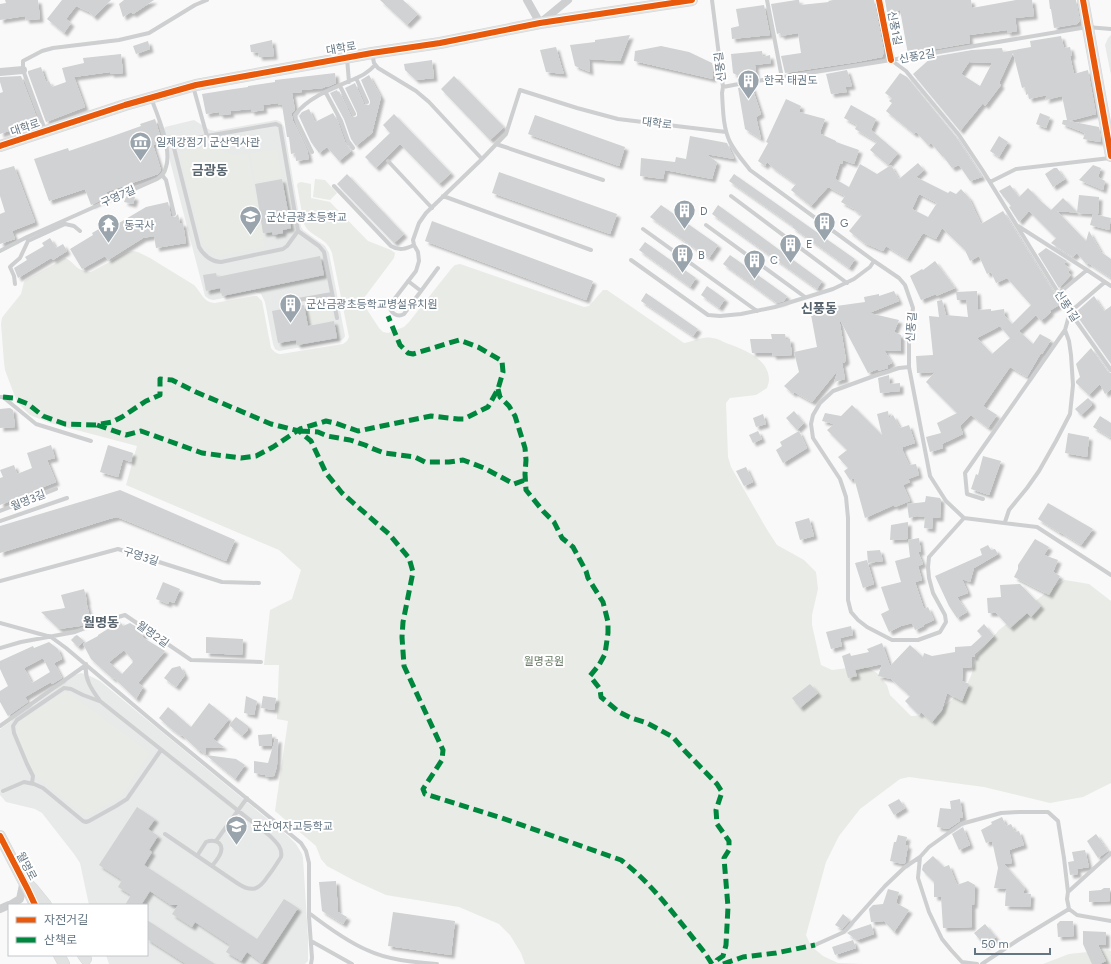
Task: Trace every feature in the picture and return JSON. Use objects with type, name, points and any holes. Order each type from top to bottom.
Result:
[{"type":"street","points":[[527,0],[540,23],[568,0]]},
{"type":"street","name":"대학로","points":[[0,146],[125,105],[193,86],[230,78],[372,53],[440,43],[540,23],[692,0]]},
{"type":"street","name":"신풍1길","points":[[879,0],[891,60]]},
{"type":"street","points":[[1083,0],[1111,157]]},
{"type":"street","points":[[0,72],[23,70]]},
{"type":"street","name":"월명로","points":[[0,836],[24,880],[35,904]]},
{"type":"street","points":[[12,904],[20,899],[24,880]]},
{"type":"street","name":"월명로","points":[[24,880],[34,889],[45,904]]},
{"type":"lane","points":[[45,130],[23,70],[23,61],[42,51],[53,48],[119,40],[149,32],[195,5],[207,0]]},
{"type":"lane","name":"신풍길","points":[[712,0],[723,87],[722,93],[726,132],[730,143],[750,170],[874,261],[900,278],[905,284],[913,308],[909,339],[909,367],[930,476],[946,501],[964,518]]},
{"type":"lane","points":[[767,0],[782,78]]},
{"type":"lane","name":"신풍2길","points":[[723,87],[1087,27],[1111,29]]},
{"type":"lane","points":[[372,53],[375,65],[378,68],[429,102],[482,159]]},
{"type":"lane","points":[[346,58],[349,82]]},
{"type":"lane","name":"신풍1길","points":[[891,60],[906,71],[959,134],[1070,312],[1111,370]]},
{"type":"lane","points":[[312,152],[295,115],[305,105],[320,95],[366,74],[375,65]]},
{"type":"lane","points":[[356,78],[367,102]]},
{"type":"lane","points":[[193,86],[207,136]]},
{"type":"lane","points":[[340,86],[354,114]]},
{"type":"lane","name":"대학로","points":[[496,144],[506,134],[520,90],[577,108],[618,118],[726,132]]},
{"type":"lane","points":[[326,93],[341,121],[348,141],[353,148]]},
{"type":"lane","points":[[151,98],[160,123],[167,150],[166,167],[162,175],[166,180],[174,214]]},
{"type":"lane","points":[[298,232],[283,249],[249,257],[217,262],[212,260],[201,251],[199,247],[174,148],[176,145],[207,136],[276,124],[280,126],[298,232],[319,246],[324,252],[337,318]]},
{"type":"lane","points":[[438,268],[404,314],[398,316],[390,310],[389,306],[416,271],[419,261],[418,252],[413,240],[419,223],[426,213],[496,144],[603,180]]},
{"type":"lane","points":[[990,182],[1016,169],[1111,157]]},
{"type":"lane","points":[[388,161],[432,208]]},
{"type":"lane","name":"구영7길","points":[[0,251],[157,179],[162,175]]},
{"type":"lane","points":[[334,186],[391,246],[398,250],[402,250],[414,245]]},
{"type":"lane","points":[[443,196],[591,250]]},
{"type":"lane","points":[[731,196],[847,283]]},
{"type":"lane","points":[[15,284],[14,276],[10,267],[20,258],[28,239],[66,224],[74,226],[80,231]]},
{"type":"lane","points":[[706,224],[805,297]]},
{"type":"lane","points":[[1016,225],[1111,286]]},
{"type":"lane","points":[[643,229],[757,311]]},
{"type":"lane","points":[[630,260],[708,315],[720,316],[741,314],[775,307],[833,289],[862,274],[874,261]]},
{"type":"lane","points":[[1058,293],[1086,270]]},
{"type":"lane","points":[[408,281],[421,291]]},
{"type":"lane","points":[[982,499],[967,494],[965,473],[1065,330],[1070,312],[1105,282]]},
{"type":"lane","points":[[298,300],[332,294]]},
{"type":"lane","points":[[1005,522],[1009,510],[1039,471],[1070,414],[1073,385],[1069,341],[1065,330]]},
{"type":"lane","points":[[909,367],[899,368],[833,391],[820,403],[813,415],[811,424],[813,438],[840,479],[846,497],[848,518],[848,600],[851,612],[858,620],[867,627],[892,640],[918,640],[940,632],[946,622],[945,615],[933,594],[929,578],[929,557],[964,518],[1037,527],[1111,575]]},
{"type":"lane","points":[[0,397],[3,397],[36,424],[91,441]]},
{"type":"lane","name":"월명3길","points":[[0,511],[56,489]]},
{"type":"lane","points":[[0,521],[67,498]]},
{"type":"lane","name":"구영3길","points":[[0,581],[118,548],[222,582],[259,583]]},
{"type":"lane","name":"월명2길","points":[[0,648],[21,642],[75,632],[125,614],[191,660],[261,662]]},
{"type":"lane","points":[[0,623],[51,637],[66,648],[305,847],[309,863],[311,964]]},
{"type":"lane","points":[[86,664],[85,673],[87,679],[100,701],[276,841],[281,850],[281,857],[261,886],[254,889],[243,887],[165,834]]},
{"type":"lane","points":[[0,726],[86,664]]},
{"type":"lane","points":[[32,783],[33,776],[14,733],[13,726],[17,720],[64,688],[71,689],[100,701]]},
{"type":"lane","points":[[3,791],[24,782],[32,783],[43,788],[86,822],[127,799],[161,750]]},
{"type":"lane","points":[[216,841],[246,798]]},
{"type":"lane","points":[[816,945],[844,932],[905,867],[929,847],[961,824],[1001,813],[1048,812],[1058,821],[1068,892],[1066,899],[1069,908],[1077,914],[1111,921]]},
{"type":"lane","points":[[197,856],[206,842],[211,840],[216,841],[220,844],[221,850],[212,866]]},
{"type":"lane","points":[[1068,892],[1111,853]]},
{"type":"lane","points":[[920,856],[918,878],[929,912],[942,939],[962,962],[977,964]]},
{"type":"lane","points":[[982,964],[1069,908]]},
{"type":"lane","points":[[309,913],[342,937],[366,950],[386,957],[436,964]]},
{"type":"lane","points":[[311,941],[352,964]]},
{"type":"shaded area","points":[[1111,35],[1111,75],[1105,45]]},
{"type":"shaded area","name":"군산금광초등학교","points":[[194,120],[210,130],[215,131],[276,120],[281,122],[284,127],[301,227],[325,246],[329,253],[345,336],[342,340],[279,351],[275,349],[273,344],[265,302],[261,294],[255,292],[213,300],[205,296],[163,134],[165,127]]},
{"type":"shaded area","name":"군산여자고등학교","points":[[81,673],[100,681],[296,844],[303,858],[308,938],[308,961],[305,964],[109,964],[106,956],[148,956],[148,904],[89,904],[80,863],[42,813],[35,809],[6,802],[0,795],[0,729],[75,675]]},
{"type":"green space","points":[[208,146],[236,155],[248,153],[265,247],[219,256],[203,245],[179,152]]},
{"type":"green space","points":[[277,149],[282,178],[255,182],[250,153]]},
{"type":"green space","points":[[315,179],[325,180],[337,193],[330,200],[313,197]]},
{"type":"green space","name":"월명공원","points":[[301,182],[311,184],[311,198],[330,202],[368,241],[395,253],[394,258],[364,298],[364,305],[383,332],[388,333],[404,327],[451,269],[455,265],[460,264],[584,307],[589,306],[603,290],[607,290],[684,343],[705,338],[715,338],[754,355],[764,365],[768,372],[769,382],[767,388],[756,395],[730,398],[726,403],[728,457],[731,467],[777,545],[804,560],[816,572],[818,589],[812,615],[812,625],[821,665],[832,670],[864,666],[877,673],[887,685],[890,695],[911,716],[931,715],[947,704],[965,688],[971,676],[977,656],[999,630],[1053,587],[1065,580],[1089,584],[1111,601],[1111,783],[1083,797],[1050,803],[984,787],[909,777],[900,779],[860,809],[839,836],[826,862],[806,935],[811,946],[823,956],[838,963],[864,964],[525,964],[521,953],[510,935],[499,924],[459,907],[386,895],[327,866],[321,859],[316,846],[275,811],[288,721],[277,719],[279,665],[264,665],[270,610],[292,599],[301,570],[279,550],[126,485],[137,446],[50,423],[30,415],[17,402],[5,370],[1,324],[4,315],[21,294],[24,282],[65,258],[78,268],[91,272],[128,252],[133,251],[150,258],[194,285],[205,299],[211,303],[257,296],[262,301],[271,348],[274,352],[281,354],[343,344],[349,337],[332,253],[330,248],[323,240],[310,232],[304,224],[297,185]]},
{"type":"green space","points":[[330,301],[333,320],[308,324],[305,306]]},
{"type":"green space","points":[[66,691],[150,753],[121,797],[86,816],[33,774],[16,731],[18,723],[21,720]]},
{"type":"green space","points":[[1107,950],[1111,951],[1111,964],[1043,964],[1069,954]]},
{"type":"building","points":[[5,0],[38,0],[40,19],[26,20],[25,16],[0,20],[0,4],[6,3]]},
{"type":"building","points":[[62,0],[111,0],[94,17],[89,12],[76,6],[66,19],[71,23],[64,33],[47,19]]},
{"type":"building","points":[[124,0],[154,0],[133,14],[131,12],[123,17],[119,4]]},
{"type":"building","points":[[380,0],[403,0],[418,14],[407,25]]},
{"type":"building","points":[[799,0],[800,5],[829,2],[828,1],[833,0],[874,0],[884,52],[882,57],[785,73],[781,56],[801,53],[798,33],[781,36],[780,33],[777,34],[771,4]]},
{"type":"building","points":[[885,0],[971,0],[972,8],[1016,0],[1032,0],[1034,16],[1015,18],[1017,31],[1007,33],[1007,30],[969,35],[970,43],[908,54],[900,10],[887,12]]},
{"type":"building","points":[[1049,0],[1076,0],[1080,21],[1077,24],[1054,28]]},
{"type":"building","points":[[764,5],[770,35],[732,39],[731,28],[739,26],[736,9]]},
{"type":"building","points":[[630,35],[620,61],[589,59],[590,72],[575,66],[570,45]]},
{"type":"building","points":[[1061,36],[1064,48],[1070,47],[1072,56],[1070,56],[1074,74],[1088,70],[1096,114],[1069,121],[1099,127],[1100,142],[1083,139],[1085,133],[1062,124],[1063,120],[1067,120],[1062,96],[1045,100],[1047,95],[1029,99],[1028,94],[1026,95],[1025,87],[1022,88],[1013,53],[999,83],[1001,85],[985,106],[983,103],[960,131],[913,74],[932,57],[972,50],[1002,48],[1003,52],[1031,47],[1030,41]],"holes":[[[969,62],[992,63],[980,86],[961,74]]]},
{"type":"building","points":[[272,40],[274,56],[259,57],[258,53],[251,52],[250,45]]},
{"type":"building","points":[[148,41],[150,49],[136,54],[133,46]]},
{"type":"building","points":[[661,46],[689,52],[712,63],[713,79],[634,61],[635,51]]},
{"type":"building","points":[[556,47],[564,74],[546,72],[540,50]]},
{"type":"building","points":[[762,51],[763,57],[770,55],[771,63],[755,65],[756,77],[744,79],[733,73],[731,54]]},
{"type":"building","points":[[121,54],[123,73],[111,74],[110,72],[74,77],[85,107],[46,122],[28,71],[41,67],[46,82],[49,81],[52,87],[66,82],[62,68],[84,63],[83,58]]},
{"type":"building","points":[[432,60],[434,78],[416,80],[405,70],[404,64]]},
{"type":"building","points":[[847,70],[852,86],[845,87],[847,92],[831,94],[826,74]]},
{"type":"building","points":[[335,73],[336,83],[323,88],[302,90],[302,92],[292,93],[295,110],[292,113],[293,121],[307,150],[309,159],[296,161],[295,153],[291,154],[282,105],[279,105],[278,103],[263,105],[264,110],[251,112],[251,109],[230,111],[231,114],[220,115],[219,112],[206,114],[202,94],[275,82],[275,80]]},
{"type":"building","points":[[900,73],[907,77],[956,137],[982,177],[970,181],[959,165],[952,168],[931,143],[928,145],[916,132],[914,134],[886,111],[892,103],[889,101],[892,98],[885,93]]},
{"type":"building","points":[[369,75],[381,97],[372,133],[356,146],[351,139],[344,119],[330,93],[337,90],[338,92],[339,91],[351,116],[355,117],[357,116],[357,113],[345,88],[355,83],[364,104],[369,105],[370,101],[361,80]]},
{"type":"building","points":[[21,76],[38,121],[0,134],[0,93],[3,92],[0,77]]},
{"type":"building","points":[[454,76],[504,127],[490,140],[441,89]]},
{"type":"building","name":"한국 태권도","points":[[752,87],[761,114],[756,117],[761,139],[745,129],[738,88]]},
{"type":"building","points":[[786,99],[801,106],[799,112],[825,119],[820,132],[821,134],[836,142],[859,150],[854,164],[843,160],[842,164],[840,163],[835,179],[849,187],[860,164],[877,174],[891,165],[899,179],[918,163],[924,170],[916,177],[948,193],[950,191],[956,194],[961,189],[969,198],[981,224],[1003,211],[1061,304],[1049,311],[1051,312],[1041,321],[1036,315],[1019,331],[1033,344],[1040,334],[1051,340],[1042,354],[1041,353],[1027,377],[1010,367],[983,406],[997,415],[988,428],[971,415],[960,426],[963,434],[942,444],[943,448],[930,452],[926,437],[941,433],[937,423],[957,413],[926,382],[935,372],[917,373],[916,356],[933,355],[929,316],[939,317],[937,301],[942,300],[946,315],[968,317],[966,300],[957,300],[956,292],[977,291],[978,310],[991,309],[991,311],[1004,309],[1005,316],[1012,324],[1031,305],[1007,278],[996,283],[991,272],[987,274],[979,256],[970,261],[965,250],[942,228],[936,239],[923,233],[907,259],[886,246],[883,251],[864,243],[849,231],[862,215],[841,202],[845,196],[828,187],[811,206],[791,190],[796,184],[767,162],[765,166],[758,161],[768,143],[766,142]],"holes":[[[919,194],[937,203],[928,217],[912,209]],[[1000,326],[1010,338],[992,354],[977,338]]]},
{"type":"building","points":[[851,105],[876,119],[871,130],[898,153],[888,165],[870,150],[877,142],[855,129],[857,125],[844,118]]},
{"type":"building","points":[[309,109],[315,122],[333,113],[345,142],[351,151],[339,161],[327,147],[319,153],[311,142],[299,116],[302,112]]},
{"type":"building","points":[[1040,113],[1050,117],[1046,128],[1036,124]]},
{"type":"building","points":[[394,114],[451,173],[439,184],[400,144],[376,168],[365,157],[390,133],[383,125]]},
{"type":"building","points":[[535,115],[625,147],[619,166],[528,134]]},
{"type":"building","points":[[155,119],[162,142],[153,145],[161,170],[158,174],[106,192],[108,197],[91,205],[85,189],[49,201],[34,159],[68,148],[69,151],[141,126],[140,124]]},
{"type":"building","points":[[690,136],[727,143],[734,159],[706,154],[717,162],[712,179],[665,170],[663,179],[640,176],[641,158],[675,162],[676,157],[686,159]]},
{"type":"building","points":[[999,136],[1008,142],[999,157],[990,151]]},
{"type":"building","points":[[1093,165],[1101,168],[1098,177],[1105,181],[1103,190],[1079,180]]},
{"type":"building","points":[[14,166],[35,222],[12,231],[15,239],[0,244],[0,214],[5,212],[0,196],[0,170]]},
{"type":"building","points":[[1054,168],[1057,168],[1065,179],[1053,187],[1045,174]]},
{"type":"building","points":[[499,172],[617,214],[610,234],[492,193]]},
{"type":"building","points":[[347,174],[404,234],[394,243],[337,184]]},
{"type":"building","points":[[734,174],[855,259],[849,268],[729,181]]},
{"type":"building","points":[[282,179],[291,228],[283,230],[283,233],[273,235],[272,232],[263,233],[255,184]]},
{"type":"building","points":[[1010,185],[1019,197],[1028,188],[1051,210],[1063,198],[1077,212],[1079,195],[1099,197],[1098,215],[1057,211],[1086,241],[1089,231],[1101,252],[1111,259],[1111,278],[1088,263],[1086,264],[1077,253],[1073,257],[1051,243],[1056,238],[1029,211],[1019,222],[1009,207],[1011,206],[999,191]]},
{"type":"building","points":[[129,195],[135,197],[133,204],[124,202],[126,197]]},
{"type":"building","points":[[168,202],[171,216],[175,217],[178,214],[180,223],[183,223],[186,243],[156,248],[154,236],[143,238],[108,260],[105,256],[82,269],[70,249],[93,235],[92,233],[113,221],[116,225],[118,225],[146,207]]},
{"type":"building","name":"D","points":[[661,205],[718,245],[709,258],[650,217]]},
{"type":"building","points":[[718,205],[822,281],[817,289],[712,214]]},
{"type":"building","points":[[1093,214],[1111,218],[1109,230],[1090,225]]},
{"type":"building","points":[[432,221],[593,281],[586,300],[425,241]]},
{"type":"building","points":[[50,238],[56,248],[63,244],[67,251],[53,260],[51,258],[18,278],[14,268],[27,260],[25,257],[44,246],[42,243]]},
{"type":"building","name":"B","points":[[645,242],[696,278],[690,287],[639,250]]},
{"type":"building","points":[[1046,248],[1067,261],[1064,264],[1070,269],[1068,272],[1071,275],[1059,288],[1038,254]]},
{"type":"building","name":"C","points":[[730,255],[787,296],[784,301],[777,303],[723,264]]},
{"type":"building","points":[[320,256],[324,275],[222,296],[220,288],[206,291],[203,275],[216,273],[217,277]]},
{"type":"building","points":[[935,261],[955,288],[936,296],[936,294],[921,300],[910,276],[922,269],[923,270]]},
{"type":"building","points":[[707,286],[725,299],[719,308],[701,295]]},
{"type":"building","points":[[894,291],[899,301],[869,313],[899,320],[894,332],[901,335],[901,351],[884,350],[892,363],[888,365],[888,368],[878,371],[878,369],[868,373],[839,318],[846,360],[842,363],[845,379],[834,382],[838,370],[812,402],[794,392],[793,394],[784,386],[799,372],[794,352],[817,347],[811,315],[830,312],[829,307],[865,302],[864,297],[879,294],[879,296]]},
{"type":"building","points":[[646,293],[698,329],[693,336],[641,301]]},
{"type":"building","points":[[1094,296],[1104,311],[1111,306],[1111,364],[1075,313]]},
{"type":"building","name":"군산금광초등학교병설유치원","points":[[304,305],[308,326],[334,321],[337,338],[297,345],[296,340],[278,343],[272,311]]},
{"type":"building","points":[[771,334],[785,334],[786,339],[790,339],[792,355],[773,356],[772,353],[752,353],[750,339],[772,339]]},
{"type":"building","points":[[1091,348],[1108,372],[1111,373],[1111,389],[1105,394],[1100,384],[1089,395],[1076,383],[1080,377],[1076,364]]},
{"type":"building","points":[[889,375],[890,384],[900,383],[900,391],[880,393],[878,378]]},
{"type":"building","points":[[1088,398],[1092,402],[1092,405],[1081,415],[1075,409]]},
{"type":"building","points":[[852,405],[882,435],[877,414],[888,411],[889,418],[893,415],[900,428],[909,425],[915,443],[903,447],[902,449],[909,465],[916,464],[919,475],[908,479],[910,482],[903,485],[910,501],[895,507],[894,505],[865,518],[854,478],[850,480],[844,471],[848,468],[838,457],[847,450],[827,430],[834,424],[822,421],[825,413],[841,416]]},
{"type":"building","points":[[10,408],[13,410],[15,427],[0,428],[0,409]]},
{"type":"building","points":[[794,411],[804,423],[797,430],[786,418]]},
{"type":"building","points":[[763,414],[766,424],[756,427],[753,418]]},
{"type":"building","points":[[1100,416],[1111,423],[1111,438],[1093,427]]},
{"type":"building","points":[[758,431],[762,439],[753,443],[749,435]]},
{"type":"building","points":[[799,431],[807,448],[783,463],[776,450],[782,446],[780,442]]},
{"type":"building","points":[[1068,433],[1089,437],[1087,457],[1065,453]]},
{"type":"building","points":[[51,445],[55,458],[47,460],[56,482],[0,505],[0,478],[3,477],[0,470],[14,465],[17,474],[32,468],[27,453]]},
{"type":"building","points":[[108,445],[133,453],[131,462],[123,459],[118,477],[100,472]]},
{"type":"building","points":[[983,456],[1001,461],[989,495],[971,489],[976,474],[978,475]]},
{"type":"building","points":[[746,467],[753,482],[744,486],[736,471]]},
{"type":"building","points":[[120,490],[235,540],[226,561],[117,517],[0,553],[0,526]]},
{"type":"building","points":[[926,496],[940,498],[941,500],[940,518],[933,518],[932,529],[924,528],[925,517],[917,516],[909,518],[907,504],[925,502]]},
{"type":"building","points":[[1048,503],[1093,529],[1081,545],[1038,519]]},
{"type":"building","points":[[809,518],[814,536],[800,540],[795,522]]},
{"type":"building","points":[[908,522],[908,539],[890,540],[891,525]]},
{"type":"building","points":[[919,538],[921,552],[918,552],[923,564],[918,566],[922,580],[915,582],[924,609],[928,607],[934,620],[915,630],[912,623],[901,626],[889,632],[881,614],[889,610],[881,587],[901,582],[895,561],[910,557],[908,540]]},
{"type":"building","points":[[1035,539],[1049,547],[1044,555],[1058,560],[1053,572],[1060,576],[1049,595],[1014,577],[1018,569],[1018,565]]},
{"type":"building","points":[[988,545],[991,550],[995,549],[998,554],[974,568],[970,582],[962,579],[968,593],[957,597],[967,612],[957,618],[949,606],[935,576],[982,555],[980,549]]},
{"type":"building","points":[[880,550],[883,561],[868,563],[867,551]]},
{"type":"building","points":[[867,560],[874,584],[863,588],[855,563]]},
{"type":"building","points":[[163,582],[180,589],[174,603],[169,601],[168,604],[156,599]]},
{"type":"building","points":[[1020,584],[1041,606],[1031,617],[1027,613],[1010,628],[996,613],[988,613],[987,598],[1001,597],[1000,585]]},
{"type":"building","points":[[84,589],[91,622],[80,626],[59,629],[41,612],[65,608],[61,595]]},
{"type":"building","points":[[120,621],[123,626],[130,623],[145,634],[142,637],[165,651],[138,683],[143,687],[136,699],[91,659],[83,644],[98,636],[111,627],[110,626]],"holes":[[[124,650],[133,661],[122,674],[109,662]]]},
{"type":"building","points":[[984,624],[994,636],[975,654],[975,657],[972,657],[972,667],[963,668],[962,681],[969,684],[962,701],[947,693],[942,710],[932,722],[921,712],[919,715],[905,701],[910,696],[891,679],[878,676],[882,664],[855,670],[857,676],[848,678],[842,656],[850,653],[851,656],[869,652],[867,649],[882,643],[890,666],[910,645],[923,657],[924,653],[932,656],[955,652],[955,647],[971,646],[982,636],[977,631]]},
{"type":"building","points":[[851,626],[853,635],[840,638],[842,646],[831,649],[826,632]]},
{"type":"building","points":[[77,635],[84,641],[78,647],[71,640]]},
{"type":"building","points":[[206,637],[243,639],[242,655],[206,653]]},
{"type":"building","points":[[49,642],[58,649],[62,659],[54,663],[62,678],[52,684],[51,682],[25,697],[28,702],[8,716],[0,702],[0,691],[8,686],[0,669],[0,661],[33,646],[34,648]],"holes":[[[43,658],[50,672],[32,683],[24,668]]]},
{"type":"building","points":[[180,666],[185,675],[176,687],[164,678],[172,668]]},
{"type":"building","points":[[810,684],[818,693],[800,708],[792,698]]},
{"type":"building","points":[[246,696],[257,701],[254,715],[244,713]]},
{"type":"building","points":[[263,696],[276,698],[274,710],[261,708]]},
{"type":"building","points":[[209,703],[229,719],[213,739],[224,747],[206,748],[205,754],[200,750],[199,751],[182,735],[181,736],[170,728],[159,718],[168,707],[191,727]]},
{"type":"building","points":[[236,717],[248,726],[248,730],[242,736],[229,725]]},
{"type":"building","points":[[272,734],[272,746],[259,746],[258,735]]},
{"type":"building","points":[[275,739],[278,739],[277,766],[274,776],[265,777],[265,775],[254,773],[254,761],[268,763]]},
{"type":"building","points":[[206,755],[236,759],[245,765],[235,779]]},
{"type":"building","points":[[899,799],[905,808],[894,815],[888,805]]},
{"type":"building","points":[[960,799],[963,818],[959,818],[960,821],[948,829],[937,827],[940,808],[951,809],[950,801]]},
{"type":"building","points":[[137,807],[155,819],[148,829],[158,836],[149,850],[152,852],[144,865],[257,939],[284,899],[298,908],[262,963],[247,952],[241,961],[226,952],[230,945],[195,922],[192,927],[172,914],[178,905],[171,905],[150,891],[142,904],[126,904],[131,895],[118,887],[122,880],[99,865]]},
{"type":"building","points":[[1002,817],[1006,826],[1011,824],[1015,832],[1019,831],[1024,845],[1009,850],[1012,863],[1004,864],[1025,888],[1023,893],[1031,894],[1030,907],[1005,906],[1006,889],[994,888],[998,868],[992,841],[986,843],[981,830],[992,824],[991,822]]},
{"type":"building","points":[[963,827],[970,845],[959,850],[952,834]]},
{"type":"building","points":[[1096,834],[1108,851],[1098,858],[1087,841]]},
{"type":"building","points":[[898,835],[907,837],[905,845],[908,845],[905,863],[903,864],[890,861],[894,842],[896,842]]},
{"type":"building","points":[[1085,850],[1089,867],[1077,869],[1078,874],[1070,875],[1068,862],[1074,861],[1072,852]]},
{"type":"building","points":[[933,856],[944,867],[949,865],[957,885],[968,881],[975,885],[974,905],[972,905],[972,927],[943,928],[941,897],[934,897],[934,882],[922,870],[923,865]]},
{"type":"building","points":[[336,881],[338,912],[347,917],[343,924],[322,911],[319,882]]},
{"type":"building","points":[[1104,888],[1110,888],[1110,901],[1089,902],[1089,891],[1101,890]]},
{"type":"building","points":[[888,889],[899,892],[896,903],[909,910],[894,932],[884,921],[871,922],[869,909],[873,905],[883,904]]},
{"type":"building","points":[[393,912],[455,921],[451,955],[388,946]]},
{"type":"building","points":[[843,914],[850,920],[842,929],[835,925]]},
{"type":"building","points":[[148,921],[215,964],[186,964],[148,940]]},
{"type":"building","points":[[1060,921],[1073,921],[1074,936],[1058,937],[1057,924]]},
{"type":"building","points":[[871,924],[874,934],[857,940],[847,933],[850,931]]},
{"type":"building","points":[[985,924],[996,937],[985,946],[974,933]]},
{"type":"building","points":[[1083,931],[1106,932],[1106,945],[1098,945],[1106,961],[1100,964],[1092,964],[1083,944]]},
{"type":"building","points":[[853,940],[856,948],[835,955],[832,947]]},
{"type":"marked path","points":[[97,425],[126,435],[141,431],[202,453],[241,458],[256,456],[273,447],[300,429],[326,421],[358,431],[431,416],[464,419],[488,407],[498,389],[503,372],[502,361],[478,347],[459,340],[413,354],[408,353],[400,345],[388,316]]},
{"type":"marked path","points":[[3,397],[13,398],[28,404],[43,416],[65,424],[96,425],[112,422],[146,401],[160,395],[160,379],[172,380],[196,392],[271,424],[299,431],[311,441],[326,473],[342,493],[389,534],[409,558],[413,572],[403,622],[402,637],[404,666],[443,750],[442,760],[423,789],[425,794],[502,818],[621,860],[655,892],[676,916],[712,964]]},
{"type":"marked path","points":[[498,389],[500,397],[509,406],[515,416],[525,448],[526,490],[554,522],[562,538],[573,547],[586,571],[588,578],[603,602],[608,622],[605,654],[599,665],[590,676],[600,689],[601,697],[619,712],[647,723],[673,737],[717,784],[722,792],[716,810],[717,824],[729,841],[729,850],[724,858],[728,907],[726,945],[723,956],[717,960],[716,964]]},
{"type":"marked path","points":[[300,431],[318,432],[327,436],[350,440],[384,453],[415,457],[425,462],[449,462],[463,460],[484,468],[514,484],[525,480]]},
{"type":"marked path","points":[[723,964],[743,957],[776,953],[815,945]]},
{"type":"cycle path","points":[[0,146],[125,105],[196,85],[372,53],[440,43],[540,23],[692,0]]},
{"type":"cycle path","points":[[879,0],[891,60]]},
{"type":"cycle path","points":[[1083,0],[1111,156]]},
{"type":"cycle path","points":[[0,836],[35,904]]},
{"type":"place","name":"한국 태권도","points":[[748,100]]},
{"type":"place","name":"일제강점기 군산역사관","points":[[140,162]]},
{"type":"place","name":"D","points":[[684,230]]},
{"type":"place","name":"군산금광초등학교","points":[[251,236]]},
{"type":"place","name":"G","points":[[824,242]]},
{"type":"place","name":"동국사","points":[[109,244]]},
{"type":"place","name":"E","points":[[791,264]]},
{"type":"place","name":"B","points":[[682,274]]},
{"type":"place","name":"C","points":[[755,280]]},
{"type":"place","name":"군산금광초등학교병설유치원","points":[[291,324]]},
{"type":"place","name":"군산여자고등학교","points":[[237,846]]},
{"type":"district","name":"금광동","points":[[210,170]]},
{"type":"district","name":"신풍동","points":[[819,308]]},
{"type":"district","name":"월명동","points":[[101,622]]}]
